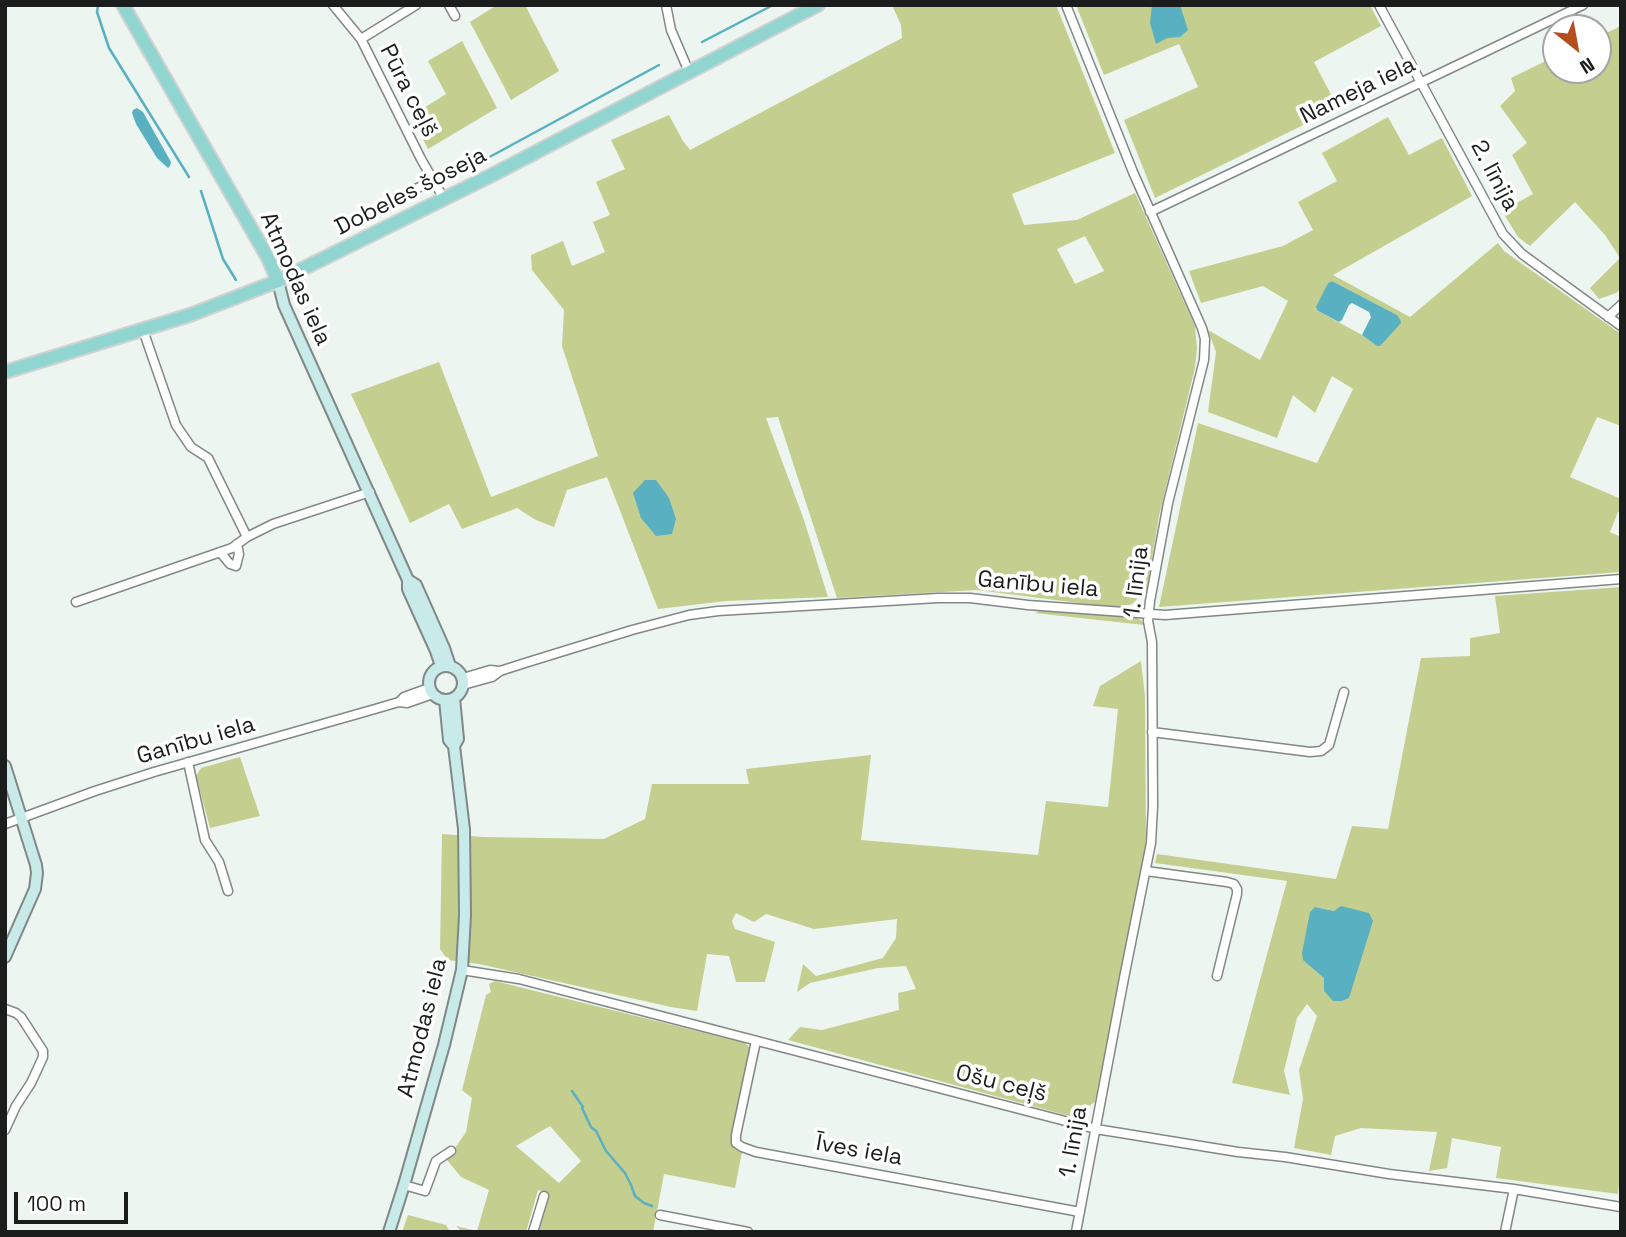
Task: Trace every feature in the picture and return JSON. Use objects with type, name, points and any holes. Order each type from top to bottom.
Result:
[{"type":"main road","name":"Atmodas iela","points":[[123,5],[268,258],[284,305],[408,580],[416,585],[444,648],[445,666]]},
{"type":"main road","name":"Dobeles šoseja","points":[[5,372],[190,315],[278,281],[444,199],[818,5]]},
{"type":"main road","points":[[445,666],[458,670],[463,681],[460,693],[449,699],[438,698],[431,691],[429,682],[432,672],[445,666]]},
{"type":"main road","name":"Atmodas iela","points":[[389,1232],[444,1045],[463,970],[464,829],[454,746],[458,739],[449,699]]},
{"type":"main road","points":[[5,766],[36,865],[36,883],[6,954]]},
{"type":"street","name":"Pūra ceļš","points":[[332,5],[361,39],[444,199]]},
{"type":"street","points":[[361,39],[416,5]]},
{"type":"street","points":[[449,5],[455,16]]},
{"type":"street","points":[[666,5],[671,30],[689,72]]},
{"type":"street","name":"1. līnija","points":[[1066,5],[1205,339],[1199,384],[1168,503],[1150,601],[1153,806],[1151,844],[1076,1232]]},
{"type":"street","name":"2. līnija","points":[[1379,5],[1503,234],[1522,254],[1621,326]]},
{"type":"street","name":"Nameja iela","points":[[1150,212],[1583,5]]},
{"type":"street","points":[[379,207],[434,180]]},
{"type":"street","points":[[1608,317],[1621,305]]},
{"type":"street","points":[[143,330],[176,425],[191,447],[208,458],[247,537]]},
{"type":"street","points":[[76,602],[220,552],[273,524],[370,492]]},
{"type":"street","points":[[220,552],[234,567],[239,554],[237,544]]},
{"type":"street","name":"Ganību iela","points":[[463,681],[492,677],[500,671],[632,630],[689,615],[718,611],[938,597],[1165,615],[1621,579]]},
{"type":"street","name":"Ganību iela","points":[[5,824],[95,791],[431,691]]},
{"type":"street","points":[[1152,732],[1310,752],[1321,751],[1329,745],[1344,692]]},
{"type":"street","points":[[188,762],[205,840],[219,862],[228,891]]},
{"type":"street","points":[[1146,871],[1234,884],[1237,894],[1217,976]]},
{"type":"street","name":"Ošu ceļš","points":[[463,970],[519,979],[1096,1129],[1621,1207]]},
{"type":"street","points":[[5,1009],[20,1017],[43,1053],[32,1083],[16,1106],[5,1130]]},
{"type":"street","name":"Īves iela","points":[[756,1041],[736,1135],[736,1143],[742,1147],[756,1152],[1080,1212]]},
{"type":"street","points":[[404,1185],[425,1191],[436,1161],[451,1151]]},
{"type":"street","points":[[1506,1232],[1514,1189]]},
{"type":"street","points":[[533,1232],[544,1196]]},
{"type":"street","points":[[660,1215],[748,1232]]},
{"type":"green space","points":[[497,5],[525,5],[559,71],[511,100],[470,22]]},
{"type":"green space","points":[[892,5],[1056,5],[1115,153],[1012,194],[1024,225],[1077,220],[1135,193],[1195,326],[1195,368],[1159,516],[1147,589],[1132,604],[1118,608],[977,590],[837,598],[778,417],[766,418],[804,520],[828,597],[726,601],[658,609],[607,477],[567,490],[554,527],[517,508],[462,529],[449,504],[410,523],[351,394],[439,362],[491,497],[598,456],[562,346],[564,310],[532,270],[531,255],[563,241],[572,266],[605,252],[593,222],[610,215],[596,182],[625,169],[611,140],[669,115],[690,150],[902,38],[901,25]],"holes":[[[1085,236],[1104,271],[1075,284],[1057,249]]]},
{"type":"green space","points":[[1076,5],[1370,5],[1381,26],[1314,62],[1338,108],[1155,198],[1124,120],[1198,87],[1179,44],[1104,75]]},
{"type":"green space","points":[[1621,26],[1621,289],[1599,299],[1590,288],[1620,258],[1605,235],[1575,202],[1530,246],[1518,237],[1502,211],[1533,194],[1512,155],[1527,143],[1500,106],[1515,91],[1511,78],[1542,63],[1542,84],[1612,84],[1612,30]]},
{"type":"green space","points":[[462,41],[497,108],[428,149],[411,116],[446,94],[428,61]]},
{"type":"green space","points":[[1388,117],[1409,155],[1442,138],[1472,196],[1333,275],[1410,317],[1498,243],[1504,251],[1621,334],[1621,426],[1597,417],[1570,477],[1621,499],[1621,512],[1618,512],[1610,532],[1621,537],[1621,572],[1159,607],[1198,423],[1317,463],[1353,389],[1332,376],[1315,413],[1293,395],[1277,438],[1208,412],[1216,352],[1208,330],[1260,360],[1288,301],[1263,286],[1201,303],[1189,271],[1283,246],[1313,230],[1298,202],[1337,181],[1322,153]],"holes":[[[1332,281],[1400,319],[1377,346],[1318,311],[1328,283]]]},
{"type":"green space","points":[[1621,587],[1621,1163],[1618,1194],[1496,1178],[1501,1147],[1452,1138],[1447,1168],[1429,1171],[1437,1132],[1361,1128],[1335,1136],[1331,1155],[1294,1148],[1303,1099],[1299,1070],[1317,1016],[1307,1004],[1297,1018],[1284,1071],[1290,1095],[1232,1083],[1287,881],[1155,863],[1157,854],[1336,879],[1352,826],[1388,829],[1421,658],[1470,656],[1470,638],[1500,633],[1495,596]],"holes":[[[1315,907],[1334,911],[1324,991]]]},
{"type":"green space","points":[[1041,610],[1136,618],[1144,625],[1035,613]]},
{"type":"green space","points":[[1141,661],[1145,696],[1144,857],[1095,1102],[1073,1117],[788,1040],[800,1027],[822,1030],[899,1010],[898,993],[916,989],[906,966],[878,968],[810,983],[797,992],[803,964],[816,976],[883,958],[896,938],[897,919],[814,929],[766,914],[754,922],[736,913],[732,921],[735,929],[775,942],[765,982],[736,982],[729,956],[707,954],[697,1011],[479,964],[448,960],[440,949],[442,834],[604,839],[645,819],[652,784],[749,784],[746,769],[871,755],[861,840],[1038,855],[1046,801],[1108,807],[1118,709],[1093,706],[1100,686]]},
{"type":"green space","points":[[240,757],[260,816],[210,828],[196,776],[201,768]]},
{"type":"green space","points":[[495,981],[745,1043],[751,1049],[731,1145],[742,1152],[735,1188],[664,1174],[653,1232],[538,1232],[549,1194],[538,1190],[526,1232],[462,1232],[456,1226],[477,1231],[489,1190],[461,1177],[447,1160],[466,1132],[472,1098],[462,1090],[486,995],[491,992],[489,984]],"holes":[[[550,1126],[581,1161],[559,1183],[516,1146]]]},
{"type":"green space","points":[[408,1215],[446,1225],[450,1232],[402,1232]]},
{"type":"water","points":[[1152,5],[1180,5],[1188,30],[1180,37],[1167,38],[1156,44],[1150,23]]},
{"type":"water","points":[[137,108],[143,112],[171,162],[168,168],[157,158],[136,124],[132,113]]},
{"type":"water","points":[[1332,281],[1400,319],[1401,323],[1380,346],[1362,335],[1371,317],[1369,312],[1352,303],[1339,322],[1318,311],[1316,307],[1328,283]]},
{"type":"water","points":[[645,480],[656,480],[669,498],[676,519],[672,534],[656,536],[641,518],[633,493]]},
{"type":"water","points":[[1341,906],[1369,913],[1373,921],[1349,998],[1333,1001],[1324,991],[1324,978],[1303,960],[1302,953],[1310,912],[1315,907],[1334,911]]},
{"type":"waterway","points":[[702,42],[773,5]]},
{"type":"waterway","points":[[98,6],[97,12],[109,48],[189,177]]},
{"type":"waterway","points":[[460,173],[659,65]]},
{"type":"waterway","points":[[201,191],[223,259],[236,280]]},
{"type":"waterway","points":[[572,1091],[606,1151],[625,1173],[635,1196],[652,1206]]}]
